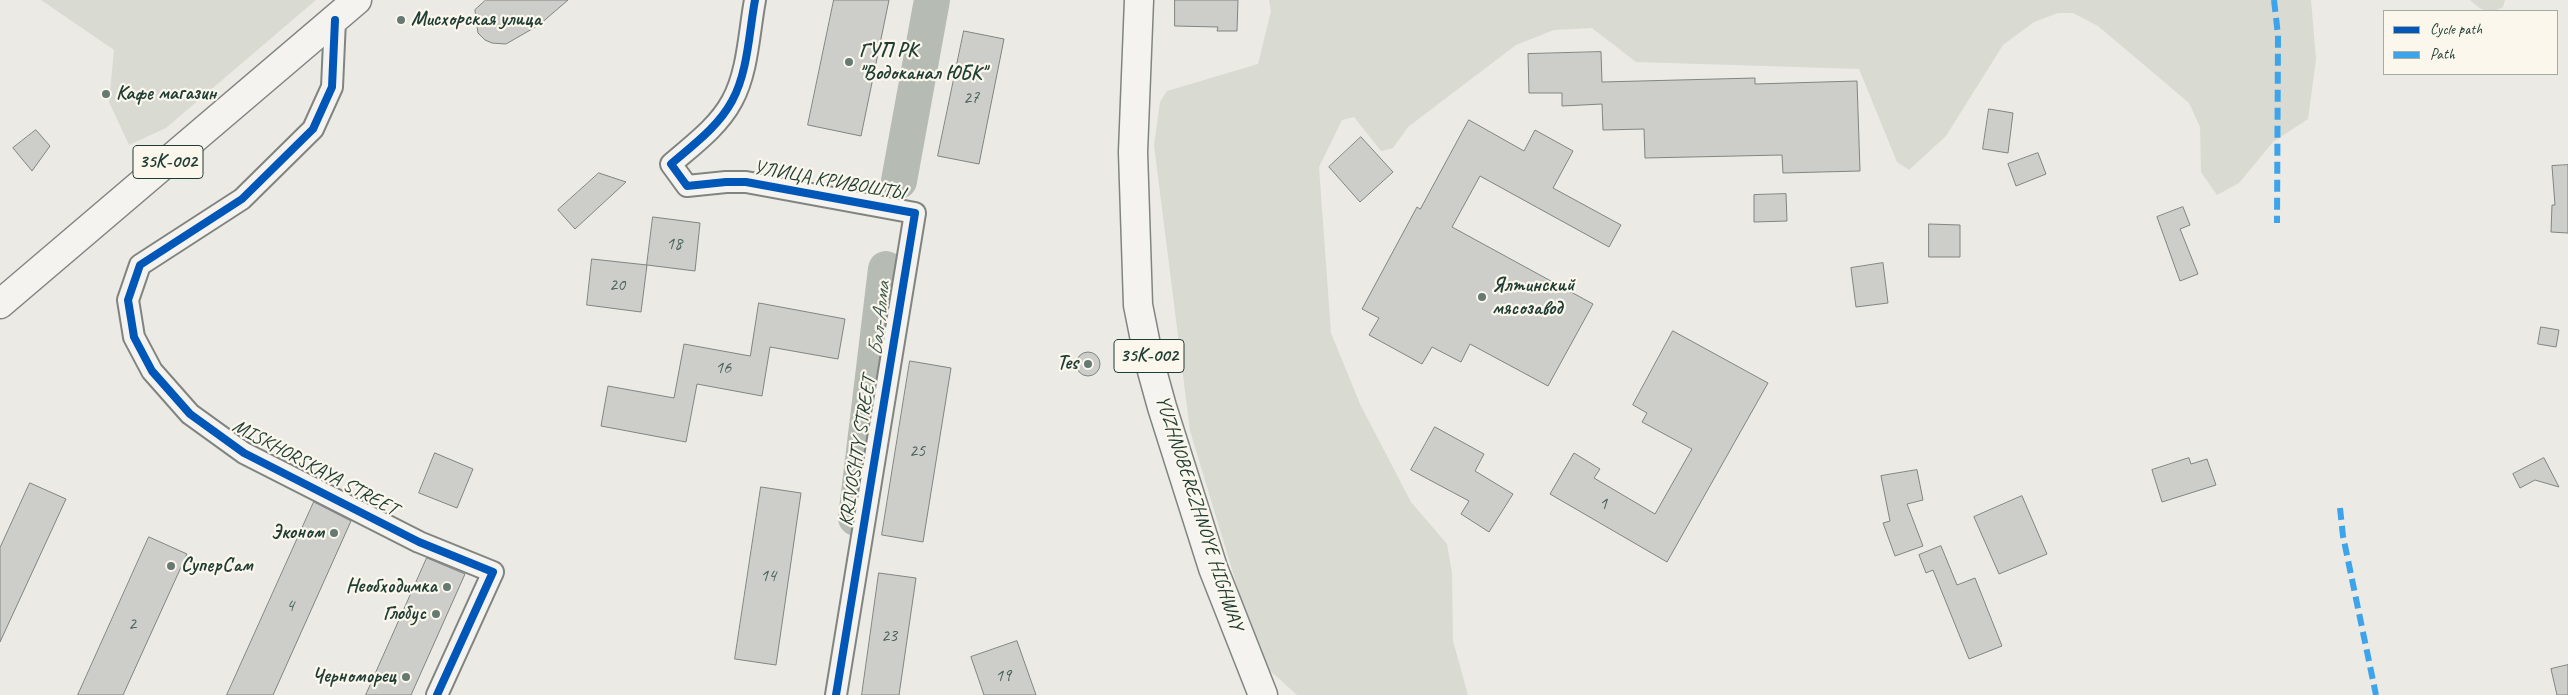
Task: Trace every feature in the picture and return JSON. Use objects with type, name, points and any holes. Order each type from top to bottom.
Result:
[{"type":"highway","points":[[330,10],[357,0]]},
{"type":"highway","name":"YUZHNOBEREZHNOYE HIGHWAY","points":[[1135,0],[1130,128],[1134,303],[1146,364],[1159,411],[1210,574],[1258,695]]},
{"type":"highway","name":"YUZHNOBEREZHNOYE HIGHWAY","points":[[1139,0],[1133,152],[1138,305],[1162,407],[1213,568],[1263,695]]},
{"type":"highway","name":"35К-002","points":[[0,281],[33,252],[149,161],[330,10]]},
{"type":"highway","name":"35К-002","points":[[0,304],[330,10]]},
{"type":"street","name":"KRIVOSHTY STREET","points":[[755,0],[743,69],[732,100],[710,130],[671,164],[687,186],[746,182],[915,213],[836,695]]},
{"type":"street","name":"MISKHORSKAYA STREET","points":[[330,10],[332,87],[313,129],[242,199],[140,264],[128,300],[134,337],[148,362],[190,414],[244,452],[419,542],[492,572],[437,695]]},
{"type":"shaded area","points":[[41,0],[316,0],[166,128],[129,145],[109,102],[114,50]]},
{"type":"shaded area","points":[[1269,0],[2311,0],[2316,59],[2308,119],[2273,142],[2239,183],[2217,195],[2201,172],[2200,127],[2189,103],[2098,26],[2073,13],[2058,13],[2034,22],[2003,45],[1946,136],[1909,170],[1897,162],[1859,69],[1636,62],[1592,28],[1554,30],[1516,45],[1408,127],[1393,148],[1381,151],[1354,117],[1342,120],[1319,167],[1331,333],[1360,404],[1411,502],[1447,544],[1452,573],[1453,641],[1468,695],[1297,695],[1266,667],[1254,642],[1190,431],[1154,145],[1160,102],[1167,91],[1258,64],[1271,11]]},
{"type":"shaded area","points":[[2470,0],[2505,0],[2503,7],[2496,10],[2485,10]]},
{"type":"building","points":[[486,0],[568,0],[539,25],[506,44],[492,43],[485,40],[478,33],[475,10]]},
{"type":"building","name":"ГУП РК \"Водоканал ЮБК\"","points":[[834,0],[889,0],[861,136],[808,125]]},
{"type":"building","points":[[1175,0],[1238,0],[1237,31],[1217,31],[1218,27],[1175,26]]},
{"type":"building","name":"ГУП РК \"Водоканал ЮБК\"","points":[[964,31],[1004,39],[979,164],[938,156]]},
{"type":"building","points":[[1601,52],[1602,82],[1755,78],[1755,84],[1857,81],[1860,171],[1783,173],[1782,155],[1645,158],[1644,129],[1603,130],[1602,104],[1562,106],[1562,93],[1529,93],[1528,54]]},
{"type":"building","points":[[1989,109],[2013,113],[2008,153],[1983,149]]},
{"type":"building","points":[[1469,120],[1524,151],[1535,130],[1573,151],[1553,188],[1621,225],[1609,247],[1480,176],[1452,227],[1593,304],[1548,386],[1470,344],[1461,362],[1432,347],[1422,364],[1369,335],[1379,318],[1362,309],[1417,207],[1420,209]]},
{"type":"building","points":[[36,130],[50,146],[32,171],[13,148]]},
{"type":"building","points":[[1361,137],[1393,172],[1360,202],[1329,167]]},
{"type":"building","points":[[2038,153],[2046,174],[2016,186],[2008,164]]},
{"type":"building","points":[[2568,165],[2568,233],[2551,232],[2552,205],[2555,205],[2552,166]]},
{"type":"building","points":[[599,173],[626,182],[575,229],[558,210]]},
{"type":"building","points":[[1786,194],[1787,221],[1754,222],[1754,195]]},
{"type":"building","points":[[2183,207],[2190,225],[2180,229],[2198,274],[2180,281],[2157,217]]},
{"type":"building","points":[[653,217],[700,223],[695,271],[647,265]]},
{"type":"building","points":[[1929,224],[1960,225],[1960,257],[1929,257]]},
{"type":"building","points":[[592,259],[647,265],[641,312],[587,305]]},
{"type":"building","points":[[1883,263],[1888,303],[1856,307],[1851,268]]},
{"type":"building","points":[[759,303],[845,319],[838,359],[770,347],[762,396],[697,384],[686,442],[601,426],[608,386],[674,398],[684,344],[750,356]]},
{"type":"building","points":[[2541,327],[2559,330],[2556,347],[2538,344]]},
{"type":"building","points":[[1673,331],[1768,383],[1667,562],[1550,494],[1574,453],[1600,469],[1594,478],[1655,514],[1692,449],[1642,422],[1647,413],[1633,405]]},
{"type":"building","name":"Tes","points":[[1088,352],[1093,353],[1099,359],[1099,369],[1093,375],[1088,376],[1083,375],[1077,369],[1076,364],[1077,359],[1083,353]]},
{"type":"building","points":[[910,361],[951,368],[923,542],[882,535]]},
{"type":"building","points":[[1435,427],[1484,454],[1475,471],[1513,494],[1489,532],[1461,514],[1469,501],[1411,470]]},
{"type":"building","points":[[435,453],[473,469],[457,508],[419,493]]},
{"type":"building","points":[[2189,458],[2191,464],[2207,459],[2216,485],[2162,502],[2152,470]]},
{"type":"building","points":[[2544,458],[2559,487],[2535,480],[2520,488],[2513,474]]},
{"type":"building","points":[[1917,470],[1923,500],[1907,504],[1923,546],[1895,556],[1883,523],[1890,521],[1881,476]]},
{"type":"building","points":[[30,483],[66,499],[0,642],[0,548]]},
{"type":"building","points":[[761,487],[801,493],[776,665],[735,659]]},
{"type":"building","points":[[2022,496],[2047,554],[1999,574],[1974,517]]},
{"type":"building","points":[[314,502],[351,521],[273,695],[227,695]]},
{"type":"building","points":[[149,537],[187,554],[123,695],[78,695]]},
{"type":"building","points":[[1941,546],[1957,585],[1975,578],[2002,646],[1969,659],[1933,570],[1926,573],[1919,555]]},
{"type":"building","points":[[427,558],[465,574],[411,695],[366,695]]},
{"type":"building","points":[[879,573],[916,578],[899,695],[862,695]]},
{"type":"building","points":[[1017,641],[1036,695],[984,695],[971,657]]},
{"type":"building","points":[[2568,665],[2568,695],[2557,695],[2551,669]]},
{"type":"waterway","name":"Бал-Алма","points":[[899,181],[932,0]]},
{"type":"waterway","name":"Бал-Алма","points":[[856,518],[886,269]]},
{"type":"marked path","points":[[2274,0],[2278,35],[2277,223]]},
{"type":"marked path","points":[[2340,508],[2343,536],[2376,695]]},
{"type":"cycle path","name":"УЛИЦА КРИВОШТЫ","points":[[755,0],[745,65],[732,101],[720,119],[671,164],[687,186],[746,182],[915,213],[836,695]]},
{"type":"cycle path","points":[[335,20],[332,87],[313,129],[242,199],[140,265],[128,300],[134,337],[152,371],[190,414],[244,453],[419,542],[493,572],[437,695]]},
{"type":"place","name":"Мисхорская улица","points":[[401,20]]},
{"type":"place","name":"ГУП РК \"Водоканал ЮБК\"","points":[[849,62]]},
{"type":"place","name":"Кафе магазин","points":[[106,94]]},
{"type":"place","name":"Ялтинский мясозавод","points":[[1482,297]]},
{"type":"place","name":"Tes","points":[[1088,364]]},
{"type":"place","name":"Эконом","points":[[334,533]]},
{"type":"place","name":"СуперСам","points":[[171,566]]},
{"type":"place","name":"Необходимка","points":[[447,587]]},
{"type":"place","name":"Глобус","points":[[436,614]]},
{"type":"place","name":"Черноморец","points":[[406,677]]}]
